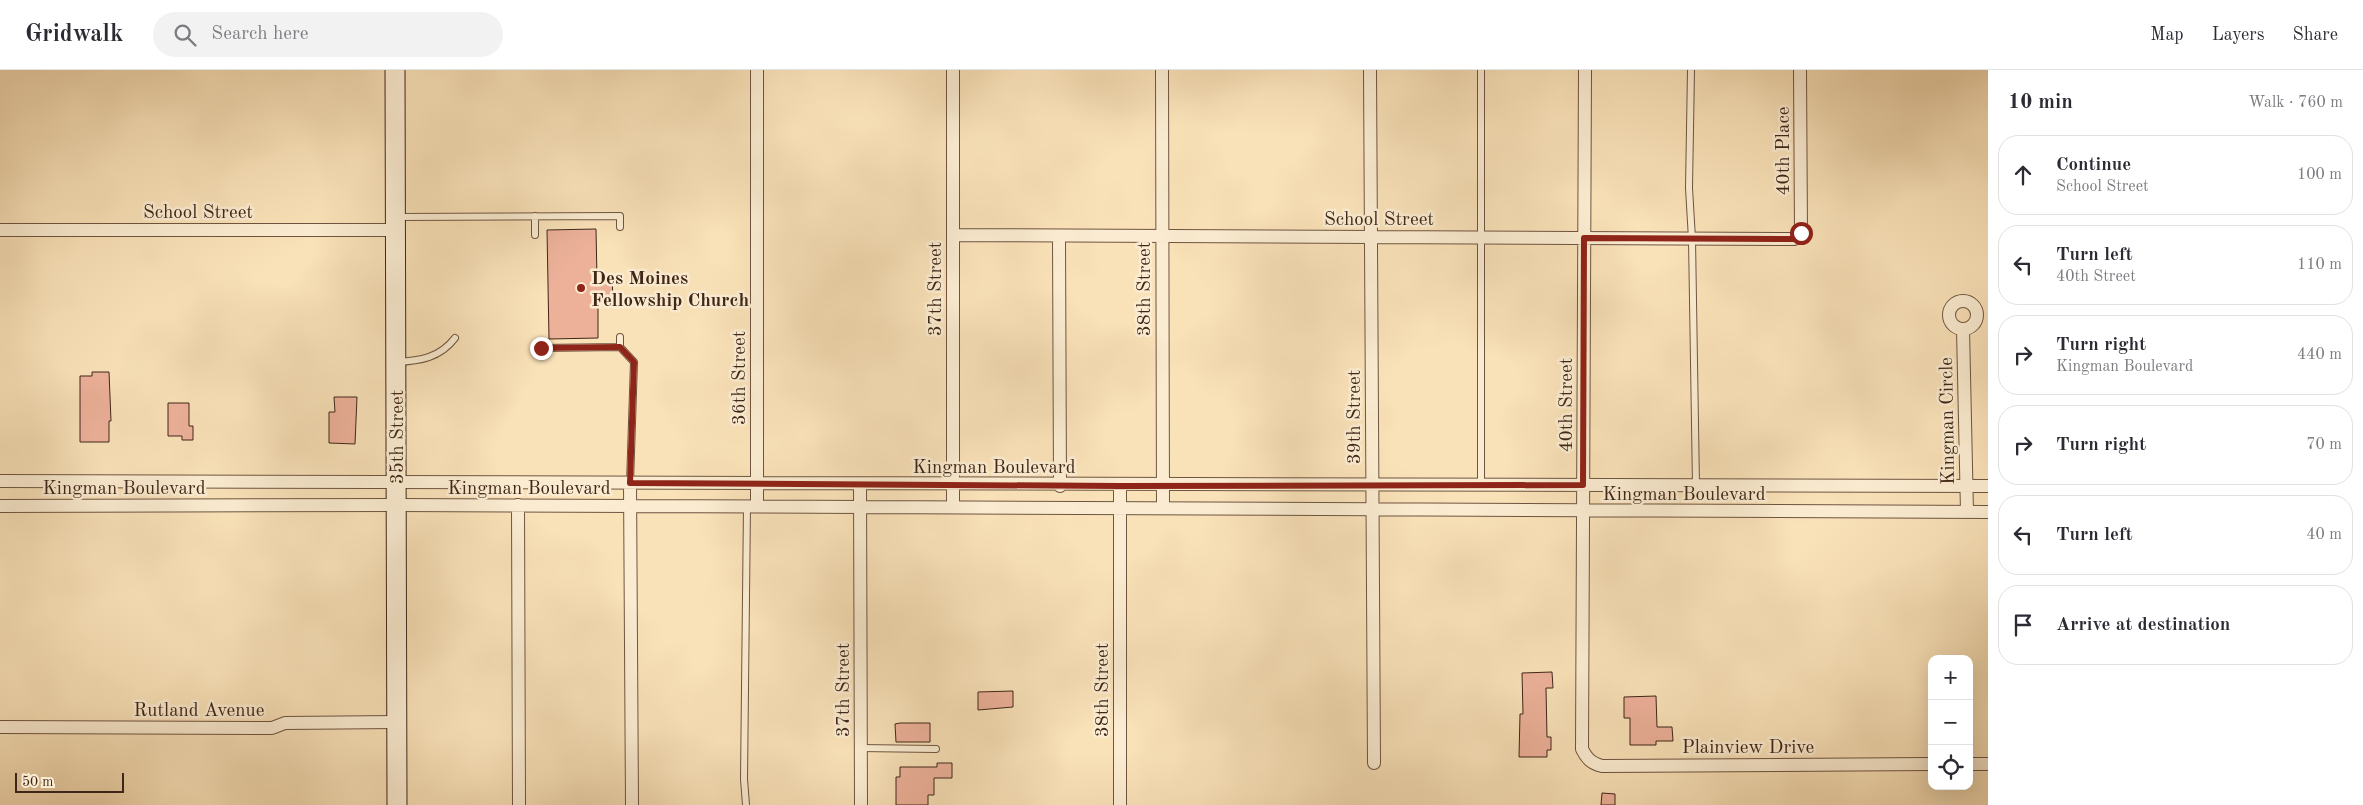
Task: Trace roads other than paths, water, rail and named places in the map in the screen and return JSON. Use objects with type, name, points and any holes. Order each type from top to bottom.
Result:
[{"type":"street","name":"35th Street","points":[[396,70],[397,805]]},
{"type":"street","name":"36th Street","points":[[752,506],[757,484],[757,70]]},
{"type":"street","name":"37th Street","points":[[953,70],[953,507]]},
{"type":"street","name":"38th Street","points":[[1162,70],[1162,508]]},
{"type":"street","name":"39th Street","points":[[1370,70],[1374,764]]},
{"type":"street","name":"40th Street","points":[[1582,740],[1585,70]]},
{"type":"street","name":"40th Place","points":[[1800,70],[1801,233]]},
{"type":"street","name":"School Street","points":[[0,230],[396,223]]},
{"type":"street","name":"School Street","points":[[953,235],[1794,239],[1799,237],[1801,233]]},
{"type":"street","points":[[1059,236],[1060,486]]},
{"type":"street","name":"Kingman Circle","points":[[1963,329],[1967,512]]},
{"type":"street","name":"Kingman Boulevard","points":[[0,482],[1060,486],[1988,486]]},
{"type":"street","points":[[630,483],[632,805]]},
{"type":"street","name":"37th Street","points":[[860,484],[861,805]]},
{"type":"street","name":"38th Street","points":[[1120,486],[1120,805]]},
{"type":"street","name":"Kingman Boulevard","points":[[0,506],[518,505],[1988,512]]},
{"type":"street","points":[[518,505],[519,805]]},
{"type":"street","name":"Rutland Avenue","points":[[0,727],[272,728],[285,723],[397,722]]},
{"type":"street","name":"Plainview Drive","points":[[1582,740],[1582,749],[1587,758],[1594,764],[1602,766],[1928,764]]},
{"type":"street","points":[[1973,764],[1988,764]]},
{"type":"lane","points":[[1481,70],[1481,485]]},
{"type":"lane","points":[[1691,70],[1689,188],[1692,239],[1696,485]]},
{"type":"lane","points":[[535,216],[535,235]]},
{"type":"lane","points":[[396,223],[498,220],[535,216],[620,216],[620,227]]},
{"type":"lane","points":[[620,337],[620,347],[634,362],[630,483]]},
{"type":"lane","points":[[396,362],[419,361],[435,355],[455,338]]},
{"type":"lane","points":[[541,348],[620,347]]},
{"type":"lane","points":[[746,805],[744,779],[752,506]]},
{"type":"lane","points":[[860,748],[936,749]]},
{"type":"place","name":"Des Moines Fellowship Church","points":[[581,288]]}]
